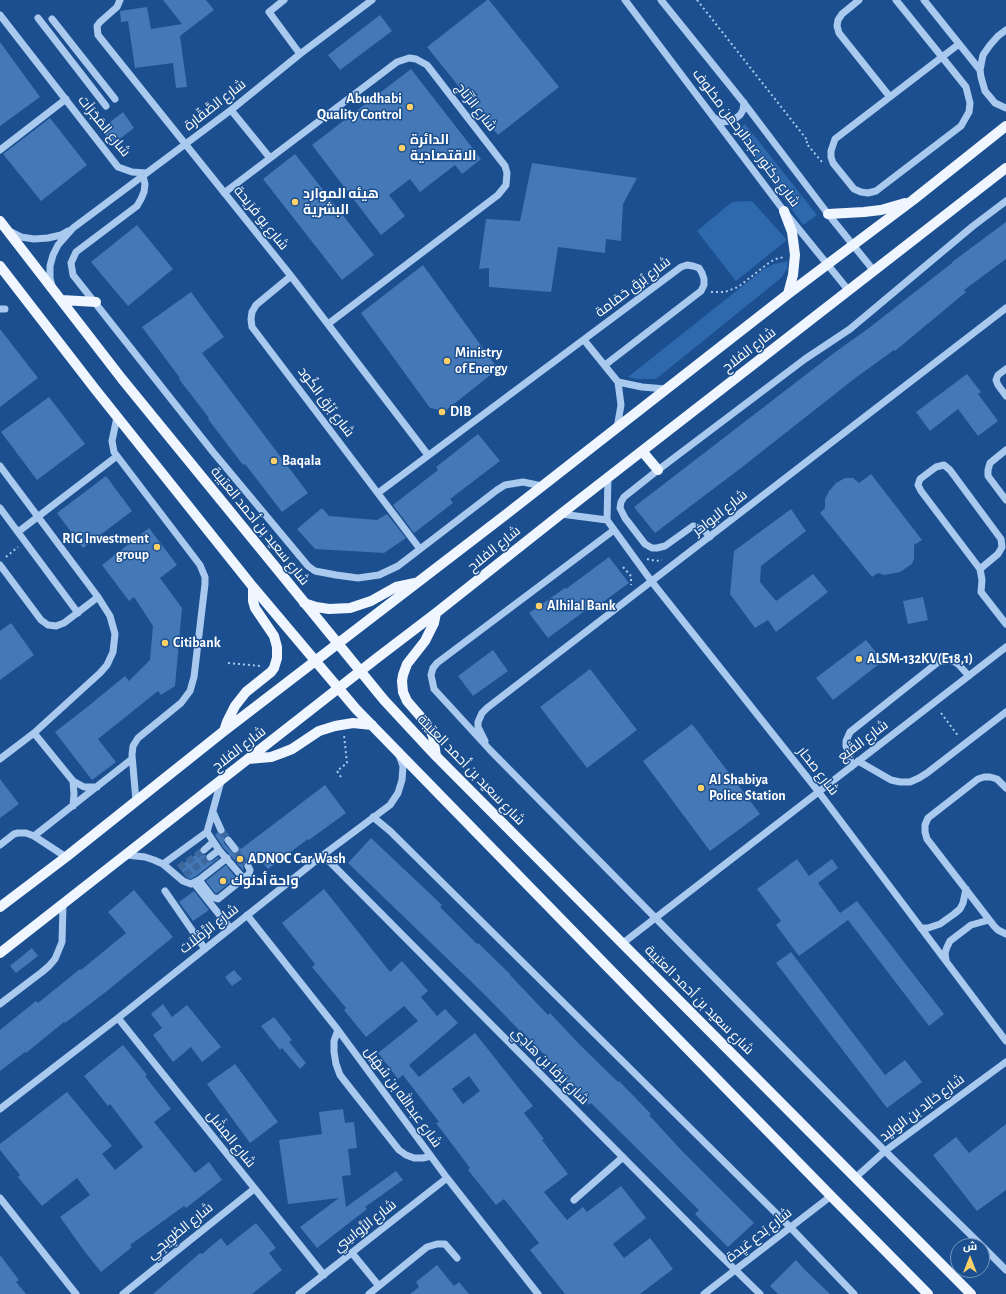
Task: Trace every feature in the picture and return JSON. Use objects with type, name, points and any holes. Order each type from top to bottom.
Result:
[{"type":"main road","name":"شارع الفلاح","points":[[0,906],[66,857],[224,731],[417,583],[788,294],[913,200],[1006,126]]},
{"type":"main road","name":"شارع الفلاح","points":[[0,953],[436,614],[608,477],[1006,168]]},
{"type":"main road","points":[[828,214],[870,211],[897,206],[913,200]]},
{"type":"main road","points":[[784,210],[792,232],[795,255],[793,275],[788,294]]},
{"type":"main road","name":"شارع سعيد بن أحمد العتيبة","points":[[0,221],[122,379],[384,700],[436,756],[971,1294]]},
{"type":"main road","points":[[0,266],[117,417],[253,587],[372,726],[928,1294]]},
{"type":"main road","points":[[62,300],[96,302]]},
{"type":"main road","points":[[642,451],[658,470]]},
{"type":"main road","points":[[304,603],[316,607],[350,608],[371,601],[396,587],[417,583]]},
{"type":"main road","points":[[224,731],[235,706],[246,692],[271,672],[277,658],[277,647],[274,636],[255,608],[253,601],[253,587]]},
{"type":"main road","points":[[436,614],[434,623],[427,637],[407,664],[402,681],[403,692],[408,701],[426,723],[432,736],[436,756]]},
{"type":"main road","points":[[248,759],[271,757],[282,753],[292,749],[319,731],[335,726],[353,723],[372,726]]},
{"type":"street","name":"شارع يو فرَيحة","points":[[120,0],[117,7],[97,26],[98,35],[291,276],[428,456]]},
{"type":"street","points":[[284,0],[269,12],[300,54]]},
{"type":"street","name":"شارع الصَّقّارة","points":[[8,231],[34,239],[48,238],[73,228],[231,110],[300,54],[372,0]]},
{"type":"street","name":"شارع دكتور عبدالرحمن مخلوف","points":[[625,0],[712,117],[849,291]]},
{"type":"street","name":"شارع دكتور عبدالرحمن مخلوف","points":[[661,0],[744,103],[828,214],[874,271]]},
{"type":"street","points":[[859,0],[842,14],[838,20],[837,26],[839,33],[890,97]]},
{"type":"street","points":[[896,0],[942,57],[966,87],[970,103],[969,112],[961,126],[876,191],[868,193],[854,189],[835,166],[831,157],[831,151],[836,139],[890,97],[942,57],[959,44]]},
{"type":"street","points":[[924,0],[980,70]]},
{"type":"street","name":"شارع المَجَرَاَت","points":[[0,15],[118,167],[132,172],[145,174]]},
{"type":"street","points":[[38,18],[106,106]]},
{"type":"street","points":[[52,18],[115,99]]},
{"type":"street","points":[[1006,30],[998,36],[983,55],[980,70],[985,91],[995,103],[1006,108]]},
{"type":"street","name":"شارع الرِّتَاج","points":[[224,193],[397,62],[409,58],[416,59],[427,65],[505,166],[508,179],[502,191],[328,324]]},
{"type":"street","name":"شارع المَجَرَاَت","points":[[0,150],[66,99]]},
{"type":"street","points":[[712,117],[722,122],[732,121],[740,115],[743,110],[744,103]]},
{"type":"street","points":[[231,110],[270,158]]},
{"type":"street","points":[[145,174],[144,192],[137,206],[76,252],[71,263],[73,275],[96,302],[213,452],[308,566],[315,571],[325,574],[358,578],[389,572],[501,488],[514,483],[523,482],[542,486]]},
{"type":"street","points":[[710,537],[702,528],[693,526],[665,546],[652,548],[645,544],[622,513],[620,508],[621,502],[624,497],[658,470],[805,359],[850,329],[973,226],[1006,201]]},
{"type":"street","name":"شارع الصَّقّارة","points":[[53,289],[50,278],[50,266],[53,255],[58,245],[73,228]]},
{"type":"street","name":"شارع بُرق حَمَامة","points":[[378,493],[681,267],[687,265],[698,268],[704,279],[704,285],[701,291],[605,365]]},
{"type":"street","name":"شارع بُرْق الكُود","points":[[291,276],[256,305],[252,312],[252,327],[420,549]]},
{"type":"street","name":"شارع البواخر","points":[[490,750],[478,727],[482,713],[1006,308]]},
{"type":"street","points":[[584,340],[618,382],[621,405],[617,428]]},
{"type":"street","points":[[1006,369],[998,375],[996,380],[1006,396]]},
{"type":"street","points":[[618,382],[642,387],[666,389]]},
{"type":"street","points":[[117,417],[112,441],[112,446],[117,456],[200,565],[205,584],[194,677],[190,691],[182,703],[135,741],[132,750],[136,802]]},
{"type":"street","points":[[1006,450],[990,463],[988,476],[1006,500]]},
{"type":"street","points":[[18,532],[117,456]]},
{"type":"street","points":[[980,569],[998,554],[1002,547],[1001,539],[950,470],[944,465],[936,467],[920,479],[918,485],[980,569],[982,580],[981,592],[1006,624]]},
{"type":"street","points":[[0,466],[98,597],[110,616],[115,634],[113,652],[107,665],[100,673],[34,733],[0,759]]},
{"type":"street","points":[[561,514],[607,520],[608,477]]},
{"type":"street","points":[[0,508],[78,613]]},
{"type":"street","name":"شارع صحار","points":[[607,520],[652,582],[818,791],[1006,1041]]},
{"type":"street","points":[[614,530],[436,662],[433,668],[432,680],[434,689],[490,750],[885,1151],[974,1238]]},
{"type":"street","points":[[0,565],[44,623],[52,626],[61,625],[98,597]]},
{"type":"street","name":"شارع القُبع","points":[[623,943],[1006,647]]},
{"type":"street","points":[[851,766],[846,741],[850,732],[937,663],[942,661],[953,661],[958,664],[969,676]]},
{"type":"street","points":[[858,761],[890,780],[910,782],[919,778],[1006,712]]},
{"type":"street","points":[[34,733],[73,781],[84,787],[97,787]]},
{"type":"street","name":"شارع الرَّمْلاَت","points":[[0,1109],[118,1018],[323,855],[390,805],[398,793],[402,780],[403,766],[399,752]]},
{"type":"street","points":[[34,836],[132,759]]},
{"type":"street","points":[[1006,788],[997,779],[984,777],[934,813],[928,818],[925,825],[927,839],[989,920],[998,930],[1006,934]]},
{"type":"street","points":[[73,781],[73,806]]},
{"type":"street","points":[[163,864],[206,832],[221,781]]},
{"type":"street","points":[[212,812],[221,830]]},
{"type":"street","points":[[374,817],[402,842],[790,1228],[854,1294]]},
{"type":"street","points":[[206,832],[219,850],[244,879]]},
{"type":"street","points":[[0,845],[18,833],[26,833],[34,836],[66,857]]},
{"type":"street","points":[[228,840],[235,849]]},
{"type":"street","points":[[204,850],[213,842]]},
{"type":"street","points":[[210,857],[219,850]]},
{"type":"street","points":[[126,855],[145,858],[176,870],[186,883],[196,882],[226,858]]},
{"type":"street","name":"شارع بَرقا بن هادِي","points":[[323,855],[758,1293]]},
{"type":"street","points":[[196,882],[212,897],[218,899],[244,879],[250,872],[248,866]]},
{"type":"street","points":[[196,882],[230,928]]},
{"type":"street","points":[[921,928],[928,928],[940,924],[960,909],[966,896],[966,889]]},
{"type":"street","points":[[165,891],[205,949]]},
{"type":"street","points":[[0,1004],[42,972],[55,959],[62,942],[63,905]]},
{"type":"street","name":"شارع عبدالله بن سُهَيل","points":[[247,915],[338,1030],[447,1178],[538,1294]]},
{"type":"street","points":[[946,960],[945,953],[950,941],[971,925],[989,920]]},
{"type":"street","name":"شارع المِشَل","points":[[118,1018],[324,1275]]},
{"type":"street","points":[[338,1030],[334,1041],[334,1052],[340,1075],[399,1150],[414,1158],[431,1156]]},
{"type":"street","name":"شارع خالِد بن الوليد","points":[[855,1178],[885,1151],[1006,1062]]},
{"type":"street","points":[[574,1200],[623,1157]]},
{"type":"street","name":"شارع الرَّواسِي","points":[[299,1294],[447,1178]]},
{"type":"street","name":"شارع الطْوِيجِي","points":[[123,1294],[254,1189]]},
{"type":"street","name":"شارع بَدع عَيِدة","points":[[704,1294],[831,1196]]},
{"type":"street","points":[[0,1198],[76,1294]]},
{"type":"street","points":[[369,1294],[427,1247],[437,1244],[445,1244],[457,1258]]},
{"type":"street","points":[[352,1253],[379,1286]]},
{"type":"street","points":[[990,1254],[1006,1270]]},
{"type":"path","points":[[697,0],[808,141],[806,143],[823,162],[835,166]]},
{"type":"path","points":[[696,295],[714,291],[725,292],[738,287],[776,259],[795,255]]},
{"type":"path","points":[[643,556],[656,562],[664,559]]},
{"type":"path","points":[[623,567],[631,576],[630,587]]},
{"type":"path","points":[[228,663],[258,666],[262,665]]},
{"type":"path","points":[[941,713],[960,738]]},
{"type":"path","points":[[341,777],[337,771],[347,763],[344,734]]},
{"type":"shaded area","points":[[745,124],[817,215],[803,225],[735,131]]},
{"type":"shaded area","points":[[752,201],[787,240],[736,281],[697,231],[732,202]]},
{"type":"shaded area","points":[[788,261],[787,269],[781,278],[656,379],[637,379],[628,377],[764,269],[774,264]]},
{"type":"building","points":[[163,0],[206,0],[214,10],[180,36],[187,87],[176,88],[173,63],[135,68],[128,21],[121,22],[120,11],[147,7],[151,29],[182,24]]},
{"type":"building","points":[[487,0],[489,0],[559,87],[498,135],[427,47]]},
{"type":"building","points":[[380,15],[392,31],[340,70],[328,55]]},
{"type":"building","points":[[0,42],[40,97],[0,126]]},
{"type":"building","points":[[411,69],[481,159],[462,174],[455,165],[420,192],[410,179],[389,195],[405,216],[381,235],[312,145]]},
{"type":"building","points":[[123,112],[134,128],[113,144],[101,129]]},
{"type":"building","points":[[50,118],[87,165],[41,201],[3,154]]},
{"type":"building","points":[[295,154],[374,255],[342,280],[263,179]]},
{"type":"building","points":[[532,163],[637,178],[623,204],[621,241],[606,239],[605,253],[558,247],[551,292],[489,287],[489,268],[479,269],[486,219],[520,221]]},
{"type":"building","points":[[1006,222],[1006,259],[964,290],[966,292],[895,351],[894,350],[854,379],[741,468],[655,533],[634,507]]},
{"type":"building","points":[[137,225],[173,269],[128,306],[91,262]]},
{"type":"building","points":[[423,265],[498,369],[445,411],[430,408],[361,313]]},
{"type":"building","points":[[191,292],[224,337],[202,353],[308,493],[282,512],[245,464],[243,465],[208,419],[209,418],[142,327]]},
{"type":"building","points":[[0,329],[38,378],[0,407]]},
{"type":"building","points":[[967,374],[981,392],[978,394],[998,421],[978,436],[958,409],[930,431],[916,412]]},
{"type":"building","points":[[49,397],[85,444],[37,480],[1,432]]},
{"type":"building","points":[[478,434],[500,461],[450,499],[453,503],[414,533],[393,505],[438,470],[436,467]]},
{"type":"building","points":[[871,474],[922,540],[914,545],[914,559],[912,564],[900,572],[884,575],[878,573],[872,577],[820,513],[825,508],[825,499],[829,491],[836,483],[845,478],[853,478],[859,483]]},
{"type":"building","points":[[106,476],[132,511],[83,548],[57,513]]},
{"type":"building","points":[[322,508],[329,516],[377,520],[387,514],[406,538],[384,553],[315,549],[297,529]]},
{"type":"building","points":[[791,509],[806,531],[761,566],[760,582],[776,601],[813,574],[828,592],[776,632],[768,620],[755,628],[730,594],[734,551]]},
{"type":"building","points":[[149,528],[177,565],[160,578],[182,608],[175,686],[161,695],[158,691],[98,739],[116,762],[92,780],[55,732],[125,676],[129,681],[150,660],[153,626],[134,597],[129,601],[102,565]]},
{"type":"building","points":[[609,557],[629,583],[592,610],[590,607],[548,638],[529,613],[565,588],[566,589]]},
{"type":"building","points":[[923,597],[928,620],[908,624],[903,601]]},
{"type":"building","points":[[11,623],[34,655],[0,680],[0,631]]},
{"type":"building","points":[[866,640],[883,661],[833,700],[816,678]]},
{"type":"building","points":[[493,650],[508,671],[473,696],[458,676]]},
{"type":"building","points":[[590,669],[637,730],[587,768],[540,707]]},
{"type":"building","name":"Al Shabiya Police Station","points":[[692,724],[760,814],[710,851],[643,761]]},
{"type":"building","points":[[0,779],[19,804],[0,818]]},
{"type":"building","points":[[325,785],[346,813],[268,869],[259,858],[252,863],[249,861],[245,862],[243,865],[243,870],[223,847],[215,835],[217,833],[223,835],[226,831],[229,835],[225,836],[224,843],[233,853],[238,853],[240,850],[239,846],[241,849]]},
{"type":"building","points":[[371,838],[442,905],[440,907],[510,974],[548,1015],[550,1013],[579,1044],[618,1082],[619,1081],[651,1114],[649,1115],[682,1151],[754,1223],[728,1247],[695,1214],[699,1210],[591,1103],[589,1105],[558,1073],[560,1071],[521,1030],[520,1031],[485,995],[348,863]]},
{"type":"building","points":[[199,852],[202,855],[206,855],[205,858],[208,862],[213,861],[218,857],[219,858],[191,879],[186,877],[179,867]]},
{"type":"building","points":[[797,859],[809,876],[832,859],[838,868],[818,883],[840,913],[857,901],[944,1014],[929,1026],[848,920],[799,956],[776,925],[781,921],[757,889]]},
{"type":"building","name":"واحة أدنوك","points":[[226,865],[236,878],[215,893],[206,881]]},
{"type":"building","points":[[324,889],[390,972],[402,961],[428,991],[421,997],[437,1016],[445,1009],[458,1023],[409,1065],[419,1077],[475,1033],[533,1106],[524,1113],[568,1174],[544,1192],[567,1220],[583,1207],[587,1212],[621,1186],[646,1218],[613,1244],[624,1258],[650,1238],[673,1269],[640,1294],[565,1294],[530,1250],[539,1243],[504,1199],[496,1205],[468,1170],[470,1168],[436,1123],[439,1122],[403,1075],[398,1079],[378,1053],[418,1021],[404,1006],[366,1037],[344,1010],[346,1008],[312,967],[315,964],[282,923]],"holes":[[[469,1076],[480,1091],[463,1104],[452,1089]]]},
{"type":"building","points":[[134,890],[173,937],[107,991],[0,1071],[0,1030],[36,1001],[38,1003],[80,969],[81,970],[126,933],[108,912]]},
{"type":"building","points":[[194,891],[209,910],[193,921],[179,902]]},
{"type":"building","points":[[32,948],[38,956],[16,973],[10,966]]},
{"type":"building","points":[[791,952],[885,1075],[905,1060],[922,1082],[887,1108],[776,963]]},
{"type":"building","points":[[234,970],[242,979],[232,986],[225,977]]},
{"type":"building","points":[[163,1004],[172,1017],[187,1005],[221,1047],[202,1062],[191,1047],[173,1062],[153,1035],[162,1028],[151,1014]]},
{"type":"building","points":[[274,1017],[292,1040],[289,1042],[306,1063],[300,1069],[282,1048],[280,1050],[261,1026]]},
{"type":"building","points":[[123,1045],[171,1109],[154,1122],[195,1173],[209,1162],[222,1180],[186,1208],[184,1206],[130,1245],[132,1247],[101,1272],[60,1217],[90,1195],[77,1178],[42,1206],[18,1177],[20,1175],[0,1150],[0,1144],[67,1092],[112,1146],[102,1154],[115,1170],[143,1147],[110,1104],[108,1106],[84,1076]]},
{"type":"building","points":[[235,1064],[278,1122],[250,1143],[207,1084]]},
{"type":"building","points":[[343,1109],[345,1123],[354,1122],[357,1148],[348,1149],[351,1175],[342,1176],[346,1207],[396,1171],[403,1180],[365,1207],[367,1209],[317,1248],[300,1227],[339,1198],[288,1204],[279,1140],[322,1134],[319,1112]]},
{"type":"building","points":[[1006,1124],[1006,1190],[977,1211],[933,1155],[956,1137],[969,1153]]},
{"type":"building","points":[[256,1223],[276,1248],[269,1253],[282,1270],[252,1294],[153,1294],[200,1253],[202,1254],[221,1238],[227,1246]]},
{"type":"building","points":[[0,1255],[19,1280],[16,1282],[26,1294],[0,1294]]},
{"type":"building","points":[[796,1260],[830,1294],[778,1294],[770,1286]]},
{"type":"building","points":[[437,1265],[454,1286],[459,1282],[469,1294],[410,1294],[419,1287],[416,1282]]},
{"type":"tunnel","points":[[221,830],[228,840]]},
{"type":"tunnel","points":[[235,849],[248,866]]},
{"type":"tunnel","points":[[179,868],[204,850]]},
{"type":"tunnel","points":[[185,875],[210,857]]},
{"type":"place","name":"Abudhabi Quality Control","points":[[410,107]]},
{"type":"place","name":"الدائرة الاقتصادية","points":[[402,148]]},
{"type":"place","name":"هيئه الموارد البشرية","points":[[295,202]]},
{"type":"place","name":"Ministry of Energy","points":[[447,361]]},
{"type":"place","name":"DIB","points":[[442,412]]},
{"type":"place","name":"Baqala","points":[[274,461]]},
{"type":"place","name":"RIG Investment group","points":[[157,547]]},
{"type":"place","name":"Alhilal Bank","points":[[539,606]]},
{"type":"place","name":"Citibank","points":[[165,643]]},
{"type":"place","name":"ALSM-132KV(E18,1)","points":[[859,659]]},
{"type":"place","name":"Al Shabiya Police Station","points":[[701,788]]},
{"type":"place","name":"ADNOC Car Wash","points":[[240,859]]},
{"type":"place","name":"واحة أدنوك","points":[[223,881]]}]
